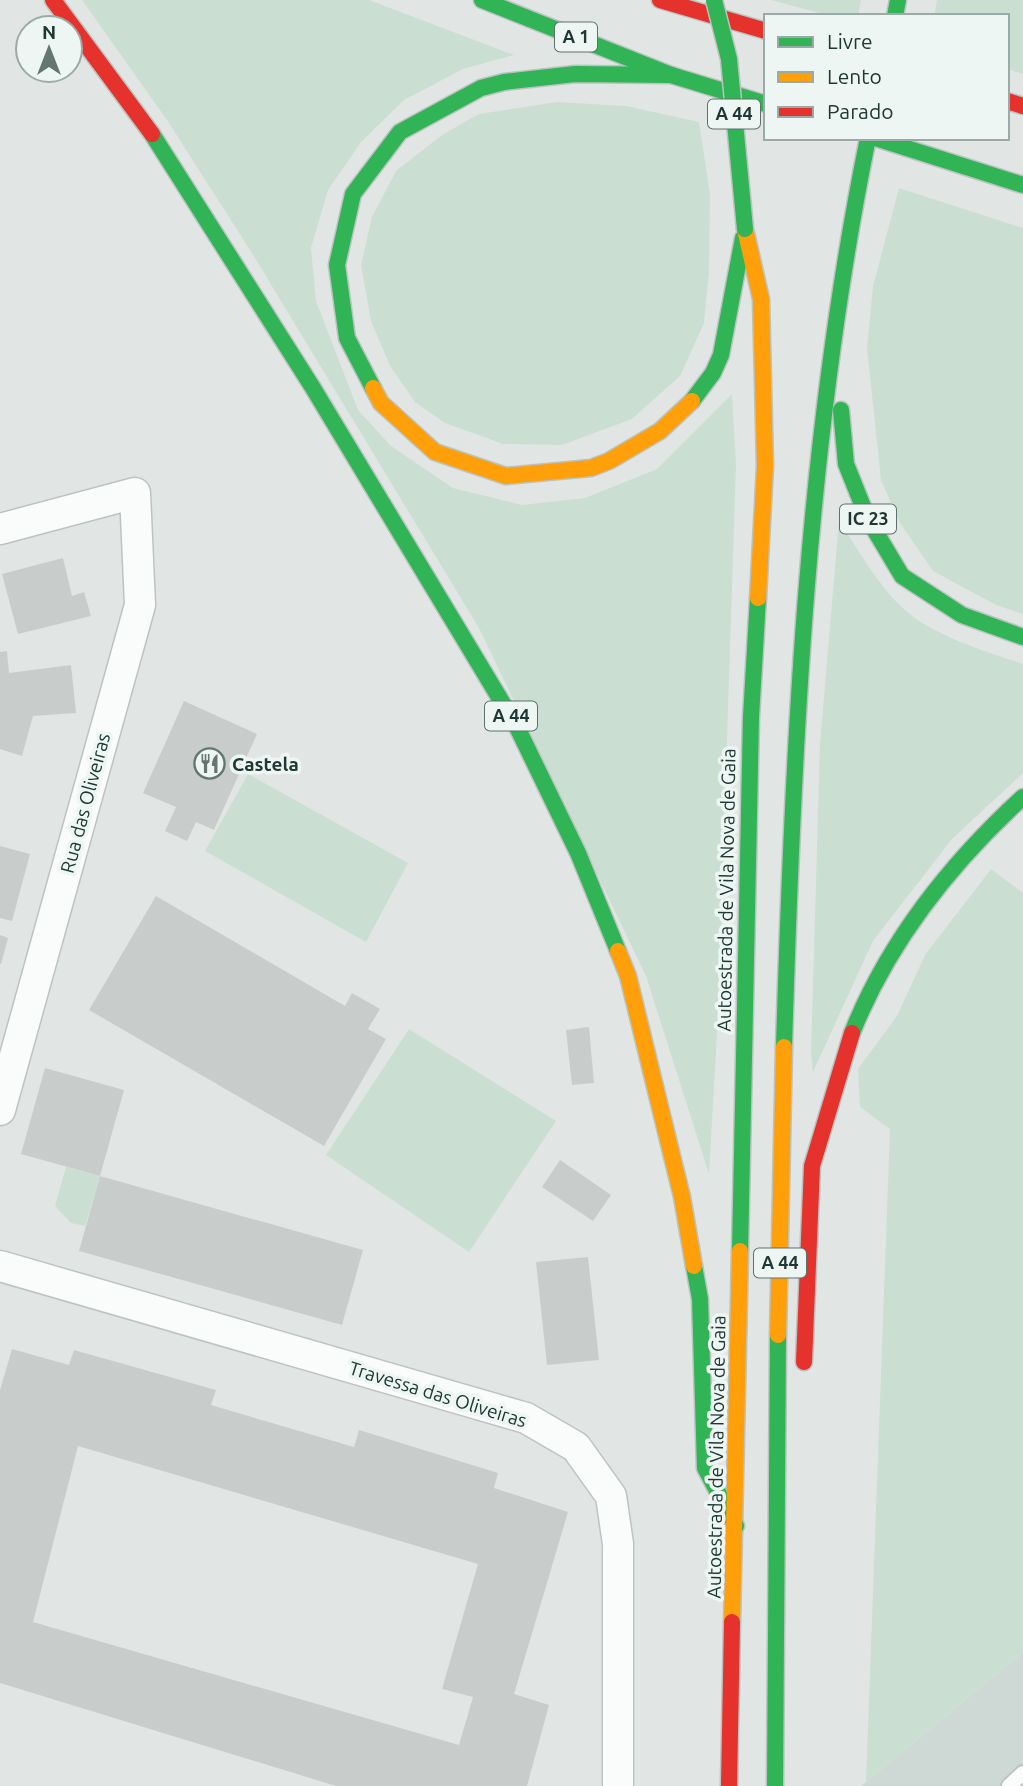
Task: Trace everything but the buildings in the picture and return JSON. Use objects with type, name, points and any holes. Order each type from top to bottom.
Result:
[{"type":"highway","name":"A 44","points":[[53,0],[102,62],[167,155],[313,388],[517,727],[578,853],[628,976],[682,1197],[700,1299],[705,1468],[736,1526]]},
{"type":"highway","name":"A 1","points":[[482,0],[671,75],[764,103]]},
{"type":"highway","points":[[660,0],[764,30]]},
{"type":"highway","name":"Autoestrada de Vila Nova de Gaia","points":[[714,0],[729,59],[745,229],[761,299],[765,466],[751,717],[729,1786]]},
{"type":"highway","points":[[671,75],[526,78],[483,88],[440,105],[414,120],[362,177],[346,208],[341,229],[337,280],[340,319],[357,361],[382,403],[409,434],[449,460],[495,474],[559,477],[614,461],[654,436],[685,409],[714,372],[727,333],[730,296],[745,229]]},
{"type":"highway","name":"A 44","points":[[775,1786],[777,1446],[785,964],[806,610],[817,481],[848,228],[868,140]]},
{"type":"highway","points":[[880,140],[1023,185]]},
{"type":"highway","name":"IC 23","points":[[834,335],[846,464],[868,519],[902,576],[962,615],[1023,637]]},
{"type":"highway","points":[[803,1380],[812,1165],[841,1059],[864,1003],[898,937],[986,829],[1023,797]]},
{"type":"highway","points":[[777,1446],[793,1429]]},
{"type":"street","name":"Rua das Oliveiras","points":[[0,529],[135,493],[140,605],[0,1110]]},
{"type":"street","name":"Travessa das Oliveiras","points":[[0,1266],[526,1418],[576,1447],[611,1496],[618,1544],[618,1786]]},
{"type":"lane","points":[[1009,1786],[1023,1773]]},
{"type":"shaded area","points":[[1023,1652],[1023,1786],[861,1786],[866,1782]]},
{"type":"green space","points":[[82,0],[369,0],[514,55],[463,69],[404,100],[361,142],[328,190],[311,248],[316,301],[358,410],[391,446],[453,488],[522,505],[585,498],[657,469],[732,394],[736,465],[718,1015],[709,1174],[646,976],[479,628],[250,250],[167,120]]},
{"type":"green space","points":[[771,0],[861,0],[858,14],[823,14]]},
{"type":"green space","points":[[937,0],[1023,0],[1023,74],[1009,70],[1009,14],[934,14]]},
{"type":"green space","points":[[557,102],[626,106],[699,122],[710,194],[709,272],[704,323],[680,376],[632,419],[562,445],[503,444],[445,423],[415,402],[390,366],[371,321],[361,265],[372,217],[396,171],[442,135],[479,114]]},
{"type":"green space","points":[[899,188],[1023,228],[1023,614],[996,605],[933,571],[900,523],[881,480],[867,348],[873,286]]},
{"type":"green space","points":[[839,520],[878,580],[906,611],[946,636],[1023,664],[1023,773],[952,839],[873,941],[813,1072],[811,1052],[820,744]]},
{"type":"green space","points":[[248,774],[408,863],[366,942],[205,851]]},
{"type":"green space","points":[[991,869],[1023,893],[1023,1652],[866,1782],[890,1129],[860,1107],[858,1069],[897,1016],[925,955]]},
{"type":"green space","points":[[409,1029],[556,1121],[469,1252],[326,1155]]},
{"type":"green space","points":[[66,1167],[100,1176],[85,1226],[71,1223],[55,1206]]},
{"type":"traffic: fast","points":[[482,0],[671,75],[764,103]]},
{"type":"traffic: fast","points":[[714,0],[729,59],[745,229]]},
{"type":"traffic: fast","points":[[895,14],[898,0]]},
{"type":"traffic: fast","points":[[373,388],[347,338],[337,265],[353,194],[400,132],[481,88],[504,82],[575,74],[671,75]]},
{"type":"traffic: fast","points":[[152,134],[313,388],[517,727],[578,853],[618,951]]},
{"type":"traffic: fast","points":[[784,1047],[792,819],[806,590],[830,363],[868,140]]},
{"type":"traffic: fast","points":[[881,140],[1023,185]]},
{"type":"traffic: fast","points":[[692,401],[713,373],[721,355],[743,238]]},
{"type":"traffic: fast","points":[[841,410],[846,464],[868,519],[902,576],[962,615],[1023,637]]},
{"type":"traffic: fast","points":[[740,1251],[751,717],[758,598]]},
{"type":"traffic: fast","points":[[852,1033],[884,966],[924,905],[971,849],[1023,797]]},
{"type":"traffic: fast","points":[[694,1266],[700,1299],[705,1468],[736,1526]]},
{"type":"traffic: fast","points":[[775,1786],[778,1335]]},
{"type":"traffic: slow","points":[[745,229],[761,299],[765,466],[758,598]]},
{"type":"traffic: slow","points":[[373,388],[381,403],[435,452],[506,476],[591,468],[609,461],[660,431],[692,401]]},
{"type":"traffic: slow","points":[[618,951],[628,976],[682,1197],[694,1266]]},
{"type":"traffic: slow","points":[[778,1335],[784,1047]]},
{"type":"traffic: slow","points":[[732,1622],[740,1251]]},
{"type":"traffic: jam","points":[[53,0],[152,134]]},
{"type":"traffic: jam","points":[[660,0],[764,30]]},
{"type":"traffic: jam","points":[[1009,102],[1023,106]]},
{"type":"traffic: jam","points":[[804,1362],[812,1166],[852,1033]]},
{"type":"traffic: jam","points":[[729,1786],[732,1622]]},
{"type":"place","name":"Castela","points":[[209,764]]}]
